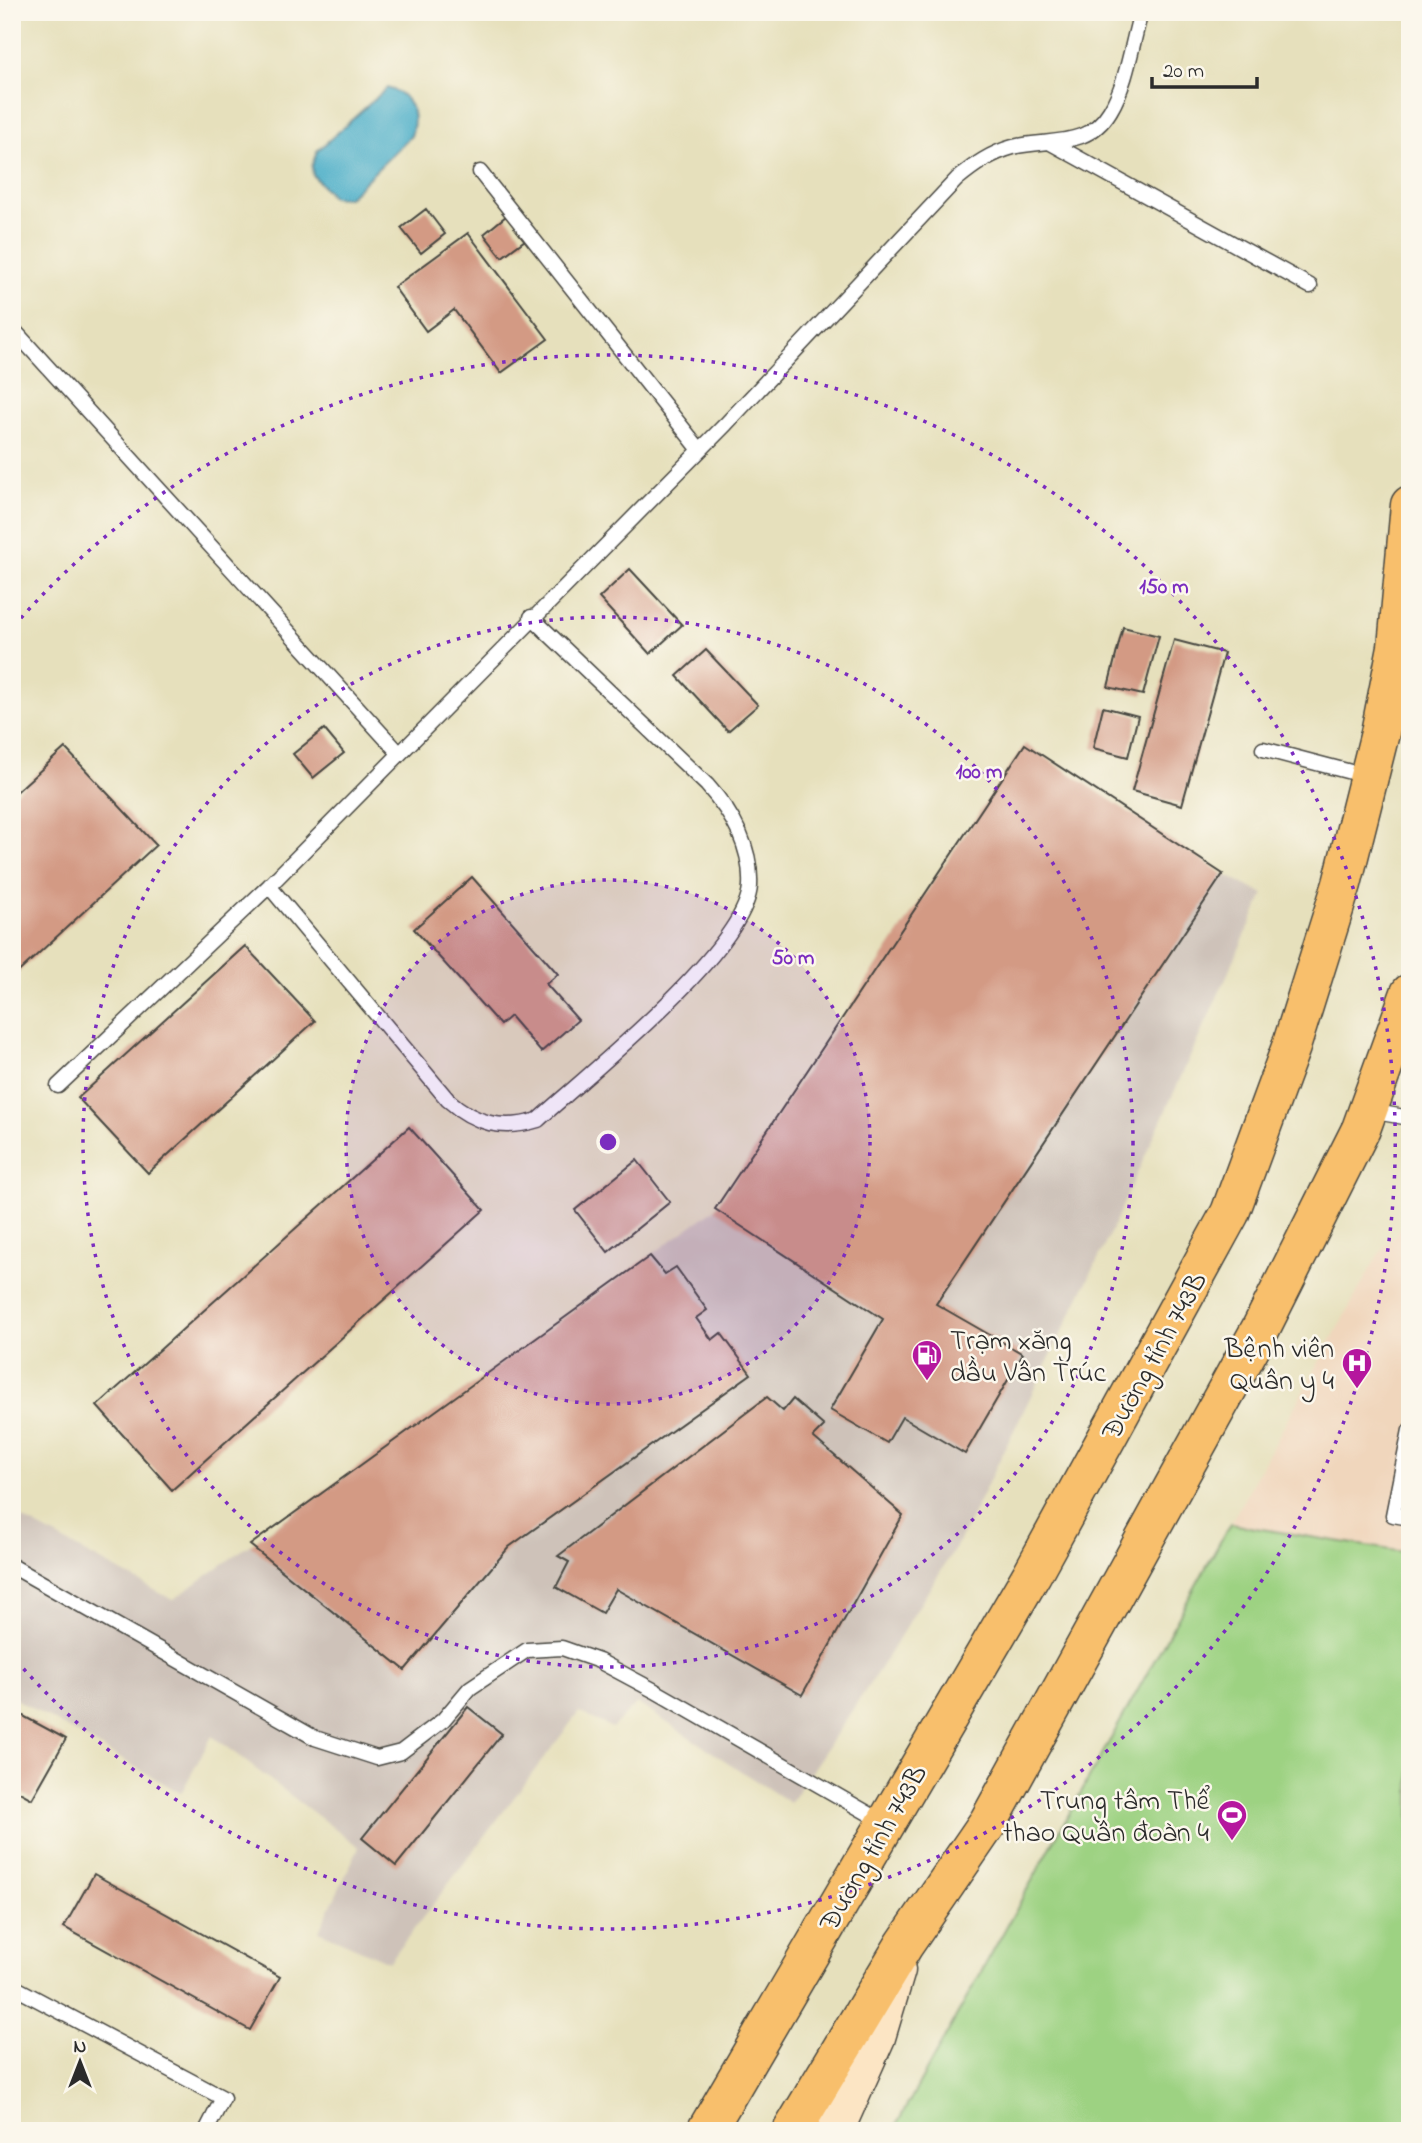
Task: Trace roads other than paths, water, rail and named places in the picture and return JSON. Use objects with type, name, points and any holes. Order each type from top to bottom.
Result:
[{"type":"main road","name":"Đường tỉnh 743B","points":[[706,2131],[1032,1574],[1230,1213],[1295,1035],[1342,884],[1380,733],[1397,647],[1410,505]]},
{"type":"main road","points":[[792,2131],[904,1945],[989,1821],[1261,1328],[1368,1111],[1410,993]]},
{"type":"main road","points":[[834,2131],[876,2037],[904,1945]]},
{"type":"lane","points":[[58,1086],[269,886],[531,617],[700,450],[974,165],[1013,147],[1071,142],[1087,135],[1107,116],[1118,92],[1141,12]]},
{"type":"lane","points":[[1051,143],[1310,286]]},
{"type":"lane","points":[[480,172],[700,450]]},
{"type":"lane","points":[[12,328],[399,753]]},
{"type":"lane","points":[[269,886],[448,1100],[460,1111],[492,1124],[523,1124],[538,1120],[708,963],[737,921],[750,888],[747,852],[732,817],[707,785],[531,617]]},
{"type":"lane","points":[[1263,749],[1368,777]]},
{"type":"lane","points":[[1368,1111],[1410,1118]]},
{"type":"lane","points":[[1410,1430],[1393,1515],[1410,1518]]},
{"type":"lane","points":[[12,1566],[315,1738],[377,1758],[401,1752],[443,1720],[470,1688],[527,1650],[562,1648],[599,1661],[655,1691],[886,1824]]},
{"type":"lane","points":[[12,1986],[223,2098],[205,2131]]},
{"type":"water","points":[[387,88],[402,95],[411,106],[414,120],[411,136],[348,198],[332,197],[313,175],[312,166],[317,151]]},
{"type":"place","name":"Trạm xăng dầu Vân Trúc","points":[[927,1382]]},
{"type":"place","name":"Bệnh viên Quân y 4","points":[[1357,1390]]},
{"type":"place","name":"Trung tâm Thể thao Quân đoàn 4","points":[[1232,1842]]}]
